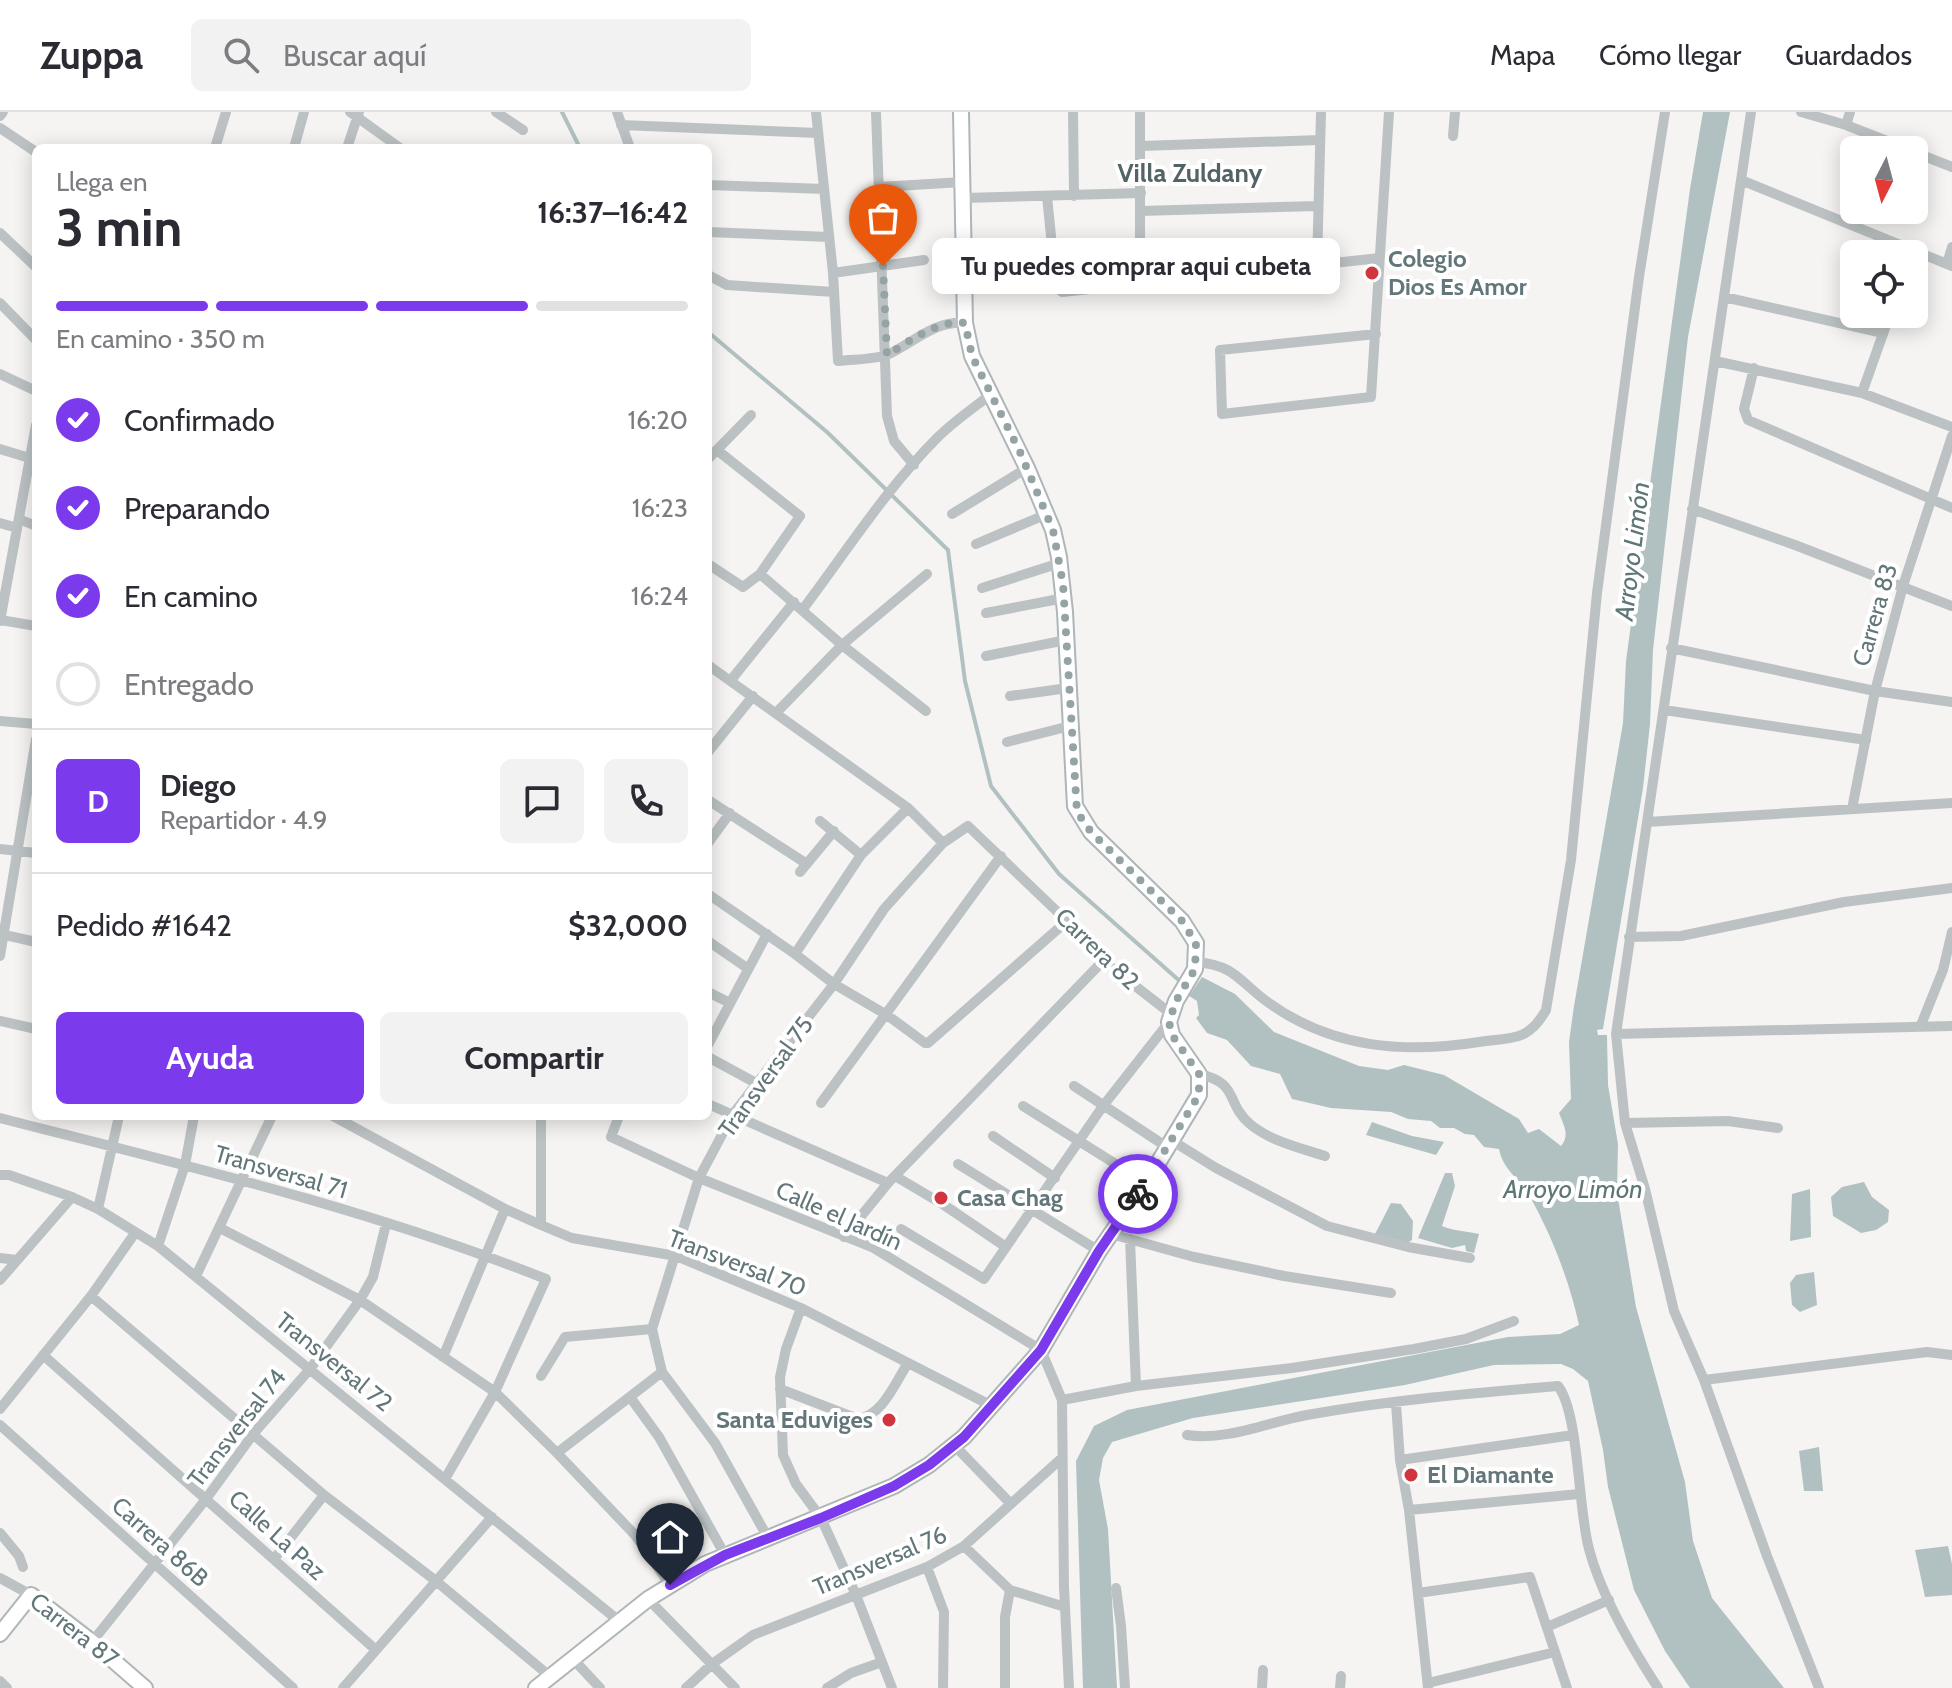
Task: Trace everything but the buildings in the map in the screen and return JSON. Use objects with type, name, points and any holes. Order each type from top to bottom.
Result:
[{"type":"street","points":[[216,144],[226,112]]},
{"type":"street","points":[[295,144],[304,112]]},
{"type":"street","points":[[496,112],[523,130]]},
{"type":"street","points":[[617,112],[628,144]]},
{"type":"street","points":[[816,112],[833,273],[838,361],[887,355],[921,334],[953,322],[965,323]]},
{"type":"street","points":[[876,112],[890,431],[912,467]]},
{"type":"street","points":[[901,1229],[984,1279],[1172,1012],[1196,966],[1196,943],[1191,932],[1091,832],[1077,812],[1060,563],[1047,514],[972,356],[965,323],[961,112]]},
{"type":"street","points":[[1073,112],[1074,196]]},
{"type":"street","points":[[1140,112],[1140,284]]},
{"type":"street","points":[[1317,265],[1321,112]]},
{"type":"street","points":[[1376,334],[1220,350],[1222,414],[1371,397],[1376,334],[1389,112]]},
{"type":"street","points":[[1453,136],[1455,112]]},
{"type":"street","points":[[1196,966],[1231,969],[1267,1002],[1297,1020],[1352,1042],[1374,1046],[1448,1047],[1525,1035],[1537,1027],[1546,1010],[1571,860],[1599,578],[1639,277],[1665,112]]},
{"type":"street","points":[[1751,112],[1616,1034],[1625,1123],[1645,1189],[1674,1311],[1704,1380],[1763,1546],[1819,1688]]},
{"type":"street","points":[[1801,112],[1874,136]]},
{"type":"street","points":[[1846,125],[1850,112]]},
{"type":"street","points":[[348,144],[356,113],[395,144]]},
{"type":"street","points":[[621,125],[818,133]]},
{"type":"street","points":[[0,128],[32,149]]},
{"type":"street","points":[[1141,146],[1320,140]]},
{"type":"street","points":[[1928,157],[1952,167]]},
{"type":"street","points":[[1741,180],[1884,240]]},
{"type":"street","points":[[879,187],[963,182]]},
{"type":"street","points":[[712,185],[824,189]]},
{"type":"street","points":[[964,198],[1141,193]]},
{"type":"street","points":[[1047,196],[1058,290],[1380,258]]},
{"type":"street","points":[[1140,211],[1318,206]]},
{"type":"street","points":[[712,232],[829,237]]},
{"type":"street","points":[[0,233],[32,263]]},
{"type":"street","points":[[1928,257],[1950,265],[1952,247]]},
{"type":"street","points":[[833,273],[924,260]]},
{"type":"street","points":[[712,277],[727,285],[834,292]]},
{"type":"street","points":[[1724,297],[1883,333]]},
{"type":"street","points":[[0,303],[32,336]]},
{"type":"street","points":[[1862,393],[1885,328]]},
{"type":"street","points":[[1715,361],[1862,393],[1952,427]]},
{"type":"street","points":[[1754,368],[1744,409],[1748,420],[1952,508]]},
{"type":"street","points":[[0,374],[32,389]]},
{"type":"street","points":[[731,680],[799,606],[938,437],[990,395]]},
{"type":"street","points":[[712,455],[751,415]]},
{"type":"street","name":"Carrera 83","points":[[1852,809],[1875,691],[1903,586],[1952,436]]},
{"type":"street","points":[[0,449],[32,458]]},
{"type":"street","points":[[712,567],[743,587],[760,574],[800,516],[717,450]]},
{"type":"street","points":[[32,462],[3,589],[0,620],[32,625]]},
{"type":"street","points":[[952,514],[1027,468]]},
{"type":"street","points":[[1692,509],[1952,606]]},
{"type":"street","points":[[976,544],[1047,514]]},
{"type":"street","points":[[0,523],[32,525]]},
{"type":"street","points":[[982,588],[1060,563]]},
{"type":"street","points":[[760,574],[842,645],[926,711]]},
{"type":"street","points":[[777,712],[842,645],[927,574]]},
{"type":"street","points":[[986,613],[1064,598]]},
{"type":"street","points":[[986,656],[1066,640]]},
{"type":"street","points":[[1671,648],[1875,691],[1952,702]]},
{"type":"street","points":[[712,668],[908,808],[943,843]]},
{"type":"street","points":[[1010,696],[1068,688]]},
{"type":"street","points":[[712,747],[753,696]]},
{"type":"street","points":[[1664,710],[1866,740]]},
{"type":"street","points":[[0,721],[32,724]]},
{"type":"street","points":[[1007,742],[1070,726]]},
{"type":"street","points":[[0,956],[32,764]]},
{"type":"street","points":[[712,802],[804,868],[834,831]]},
{"type":"street","points":[[1647,822],[1952,803]]},
{"type":"street","points":[[795,954],[861,855],[908,808]]},
{"type":"street","points":[[712,838],[730,813]]},
{"type":"street","points":[[820,821],[861,855]]},
{"type":"street","name":"Transversal 75","points":[[652,1329],[699,1178],[733,1114],[834,984],[884,909],[943,843],[968,826]]},
{"type":"street","name":"Carrera 82","points":[[968,826],[1067,921],[1103,961],[1172,1012],[1172,1035],[1200,1080]]},
{"type":"street","points":[[0,849],[32,853]]},
{"type":"street","points":[[821,1103],[1001,856]]},
{"type":"street","points":[[1629,937],[1681,936],[1844,902],[1952,888]]},
{"type":"street","points":[[712,897],[834,984],[928,1043],[1067,921]]},
{"type":"street","points":[[1921,1025],[1943,970],[1952,932]]},
{"type":"street","points":[[712,1037],[767,934]]},
{"type":"street","points":[[2,935],[32,941]]},
{"type":"street","points":[[712,944],[747,968]]},
{"type":"street","points":[[844,1237],[892,1180],[1103,961]]},
{"type":"street","points":[[712,994],[730,1003]]},
{"type":"street","points":[[0,1021],[32,1028]]},
{"type":"street","points":[[1616,1034],[1952,1026]]},
{"type":"street","points":[[712,1059],[756,1083]]},
{"type":"street","points":[[536,1688],[619,1621],[670,1585],[725,1555],[894,1486],[929,1465],[954,1445],[1041,1350],[1099,1251],[1146,1183],[1199,1095],[1200,1080],[1225,1084],[1248,1123],[1279,1140],[1325,1156]]},
{"type":"street","points":[[1074,1086],[1169,1143],[1327,1226],[1408,1247],[1470,1258]]},
{"type":"street","points":[[712,1106],[892,1180],[944,1205],[1006,1247]]},
{"type":"street","points":[[1023,1106],[1146,1183]]},
{"type":"street","name":"Transversal 71","points":[[0,1118],[38,1122],[112,1146],[244,1179],[486,1255],[546,1279],[495,1392]]},
{"type":"street","points":[[98,1209],[118,1120]]},
{"type":"street","points":[[158,1246],[185,1165],[193,1120]]},
{"type":"street","points":[[196,1276],[270,1120]]},
{"type":"street","name":"Transversal 70","points":[[348,1120],[505,1209],[541,1225],[572,1238],[676,1256],[801,1308],[992,1406]]},
{"type":"street","points":[[541,1120],[541,1225]]},
{"type":"street","name":"Calle el Jardín","points":[[617,1120],[611,1137],[699,1178],[872,1247],[1041,1350]]},
{"type":"street","points":[[1625,1123],[1728,1121],[1778,1128]]},
{"type":"street","points":[[993,1136],[1055,1178]]},
{"type":"street","points":[[958,1164],[1099,1251]]},
{"type":"street","name":"Transversal 72","points":[[0,1175],[9,1175],[72,1197],[98,1209],[158,1246],[619,1621]]},
{"type":"street","points":[[0,1280],[72,1197]]},
{"type":"street","points":[[443,1357],[505,1209]]},
{"type":"street","name":"Transversal 74","points":[[92,1642],[206,1499],[254,1433],[310,1369],[360,1300],[373,1277],[386,1224]]},
{"type":"street","points":[[220,1228],[360,1300],[495,1392],[635,1535],[670,1585]]},
{"type":"street","points":[[0,1409],[91,1296],[135,1233]]},
{"type":"street","points":[[1111,1234],[1194,1257],[1284,1276],[1391,1293]]},
{"type":"street","points":[[1130,1239],[1136,1386]]},
{"type":"street","points":[[0,1258],[17,1260]]},
{"type":"street","points":[[91,1296],[324,1495],[436,1581],[552,1678]]},
{"type":"street","points":[[801,1308],[786,1349],[780,1389],[783,1455],[796,1484],[821,1518],[856,1595],[892,1688]]},
{"type":"street","points":[[1062,1400],[1136,1386],[1292,1368],[1414,1349],[1466,1339],[1514,1321]]},
{"type":"street","points":[[541,1376],[565,1337],[652,1329],[662,1372],[715,1443],[768,1538]]},
{"type":"street","points":[[1041,1350],[1062,1400],[1069,1688]]},
{"type":"street","points":[[1704,1380],[1927,1352],[1952,1355]]},
{"type":"street","name":"Calle La Paz","points":[[43,1355],[376,1650]]},
{"type":"street","points":[[780,1389],[858,1419],[866,1418],[877,1412],[908,1363]]},
{"type":"street","points":[[557,1453],[662,1372]]},
{"type":"street","points":[[1187,1435],[1219,1435],[1309,1415],[1429,1397],[1558,1386],[1565,1395],[1573,1435],[1589,1549],[1609,1600],[1658,1688]]},
{"type":"street","points":[[445,1479],[495,1392]]},
{"type":"street","points":[[630,1397],[659,1437],[725,1555]]},
{"type":"street","points":[[1396,1404],[1428,1686],[1555,1652]]},
{"type":"street","name":"Carrera 86B","points":[[0,1425],[293,1688]]},
{"type":"street","points":[[1400,1460],[1573,1435]]},
{"type":"street","points":[[954,1445],[1011,1504]]},
{"type":"street","name":"Transversal 76","points":[[686,1688],[712,1664],[753,1635],[927,1567],[964,1546],[1062,1458]]},
{"type":"street","points":[[1409,1510],[1579,1494]]},
{"type":"street","points":[[274,1559],[324,1495]]},
{"type":"street","points":[[343,1688],[492,1517]]},
{"type":"street","points":[[0,1533],[19,1556],[23,1567]]},
{"type":"street","points":[[964,1546],[1010,1590],[1065,1607]]},
{"type":"street","points":[[927,1567],[944,1612],[943,1688]]},
{"type":"street","points":[[1418,1593],[1530,1577],[1567,1688]]},
{"type":"street","name":"Carrera 87","points":[[0,1578],[31,1595],[145,1688]]},
{"type":"street","points":[[1116,1588],[1125,1688]]},
{"type":"street","points":[[1005,1688],[1005,1617],[1010,1590]]},
{"type":"street","points":[[0,1634],[31,1595]]},
{"type":"street","points":[[648,1599],[735,1688]]},
{"type":"street","points":[[1547,1627],[1609,1600]]},
{"type":"street","points":[[573,1659],[600,1688]]},
{"type":"street","points":[[827,1688],[851,1673],[882,1662]]},
{"type":"street","points":[[1262,1688],[1263,1670]]},
{"type":"street","points":[[1340,1688],[1341,1676]]},
{"type":"street","points":[[0,1681],[7,1688]]},
{"type":"water","name":"Arroyo Limón","points":[[1703,112],[1730,112],[1688,337],[1653,650],[1643,788],[1603,1029],[1597,1030],[1598,1035],[1607,1035],[1608,1085],[1618,1144],[1617,1192],[1636,1307],[1685,1482],[1693,1541],[1712,1598],[1784,1688],[1690,1688],[1665,1651],[1634,1590],[1608,1487],[1588,1381],[1561,1364],[1494,1365],[1405,1385],[1193,1418],[1112,1442],[1103,1458],[1099,1480],[1108,1529],[1117,1688],[1083,1688],[1076,1461],[1094,1426],[1127,1410],[1508,1337],[1560,1334],[1579,1325],[1565,1275],[1545,1226],[1529,1195],[1504,1163],[1499,1149],[1484,1147],[1474,1135],[1454,1128],[1440,1128],[1431,1121],[1408,1119],[1391,1112],[1331,1108],[1292,1099],[1280,1074],[1251,1066],[1227,1040],[1207,1033],[1196,1018],[1199,1015],[1197,1001],[1189,996],[1202,977],[1235,994],[1274,1032],[1359,1066],[1388,1070],[1404,1065],[1444,1075],[1519,1119],[1528,1133],[1539,1129],[1561,1146],[1564,1142],[1565,1130],[1559,1113],[1571,1099],[1569,1042],[1623,723],[1626,661]]},
{"type":"water","points":[[1372,1122],[1412,1136],[1444,1142],[1436,1155],[1366,1135]]},
{"type":"water","points":[[1445,1173],[1452,1173],[1455,1186],[1442,1226],[1479,1234],[1474,1253],[1466,1251],[1465,1245],[1452,1248],[1418,1238]]},
{"type":"water","points":[[1864,1182],[1872,1197],[1889,1210],[1888,1222],[1876,1230],[1861,1233],[1833,1216],[1831,1197],[1842,1187]]},
{"type":"water","points":[[1810,1189],[1811,1237],[1790,1241],[1792,1194]]},
{"type":"water","points":[[1391,1203],[1401,1204],[1413,1221],[1412,1240],[1407,1243],[1375,1234]]},
{"type":"water","points":[[1814,1272],[1817,1305],[1800,1312],[1792,1305],[1790,1283],[1796,1275]]},
{"type":"water","points":[[1819,1447],[1823,1491],[1804,1491],[1799,1451]]},
{"type":"water","points":[[1948,1546],[1952,1564],[1952,1595],[1925,1597],[1915,1550]]},
{"type":"waterway","points":[[562,112],[578,144]]},
{"type":"waterway","points":[[712,335],[827,432],[948,550],[965,681],[991,786],[1059,874],[1182,983]]},
{"type":"way so far","points":[[883,266],[887,355],[921,334],[953,322],[965,323],[972,356],[1013,436],[1053,530],[1063,584],[1077,812],[1091,832],[1182,921],[1196,943],[1195,969],[1170,1013],[1169,1027],[1199,1074],[1199,1095],[1138,1194]]},
{"type":"place","name":"Tu puedes comprar aqui cubeta","points":[[883,266]]},
{"type":"place","name":"Colegio Dios Es Amor","points":[[1372,273]]},
{"type":"place","name":"Casa Chag","points":[[941,1198]]},
{"type":"place","name":"Santa Eduviges","points":[[889,1420]]},
{"type":"place","name":"El Diamante","points":[[1411,1475]]},
{"type":"district","name":"Villa Zuldany","points":[[1190,173]]},
{"type":"route","points":[[670,1585],[725,1555],[894,1486],[929,1465],[964,1437],[1041,1350],[1099,1251],[1138,1194]]}]
